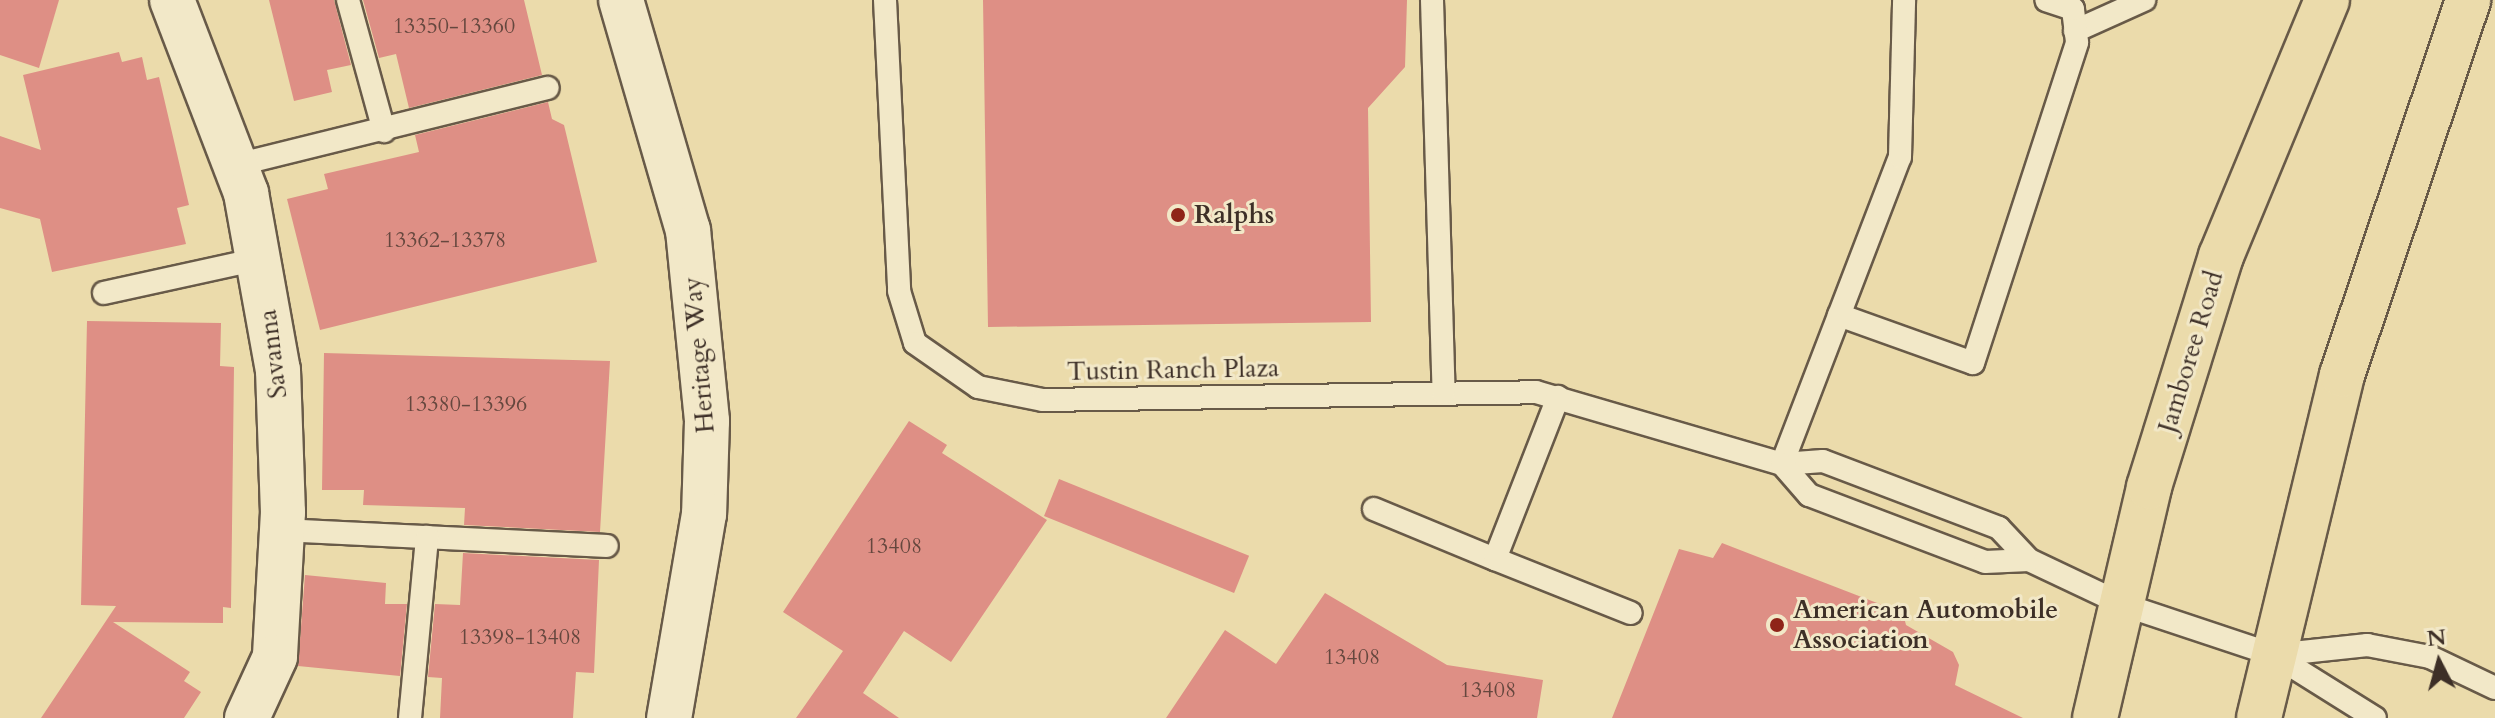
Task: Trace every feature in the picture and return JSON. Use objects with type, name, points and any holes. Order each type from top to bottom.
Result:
[{"type":"main road","name":"Jamboree Road","points":[[2095,718],[2124,605],[2149,487],[2221,256],[2327,0]]},
{"type":"main road","points":[[2259,718],[2342,375],[2468,0]]},
{"type":"street","name":"Savanna","points":[[172,0],[236,165],[259,259],[278,370],[282,530],[275,657],[247,718]]},
{"type":"street","name":"Heritage Way","points":[[621,0],[688,230],[707,421],[704,514],[669,718]]},
{"type":"lane","points":[[348,0],[384,131]]},
{"type":"lane","name":"Tustin Ranch Plaza","points":[[885,0],[899,291],[915,343],[978,387],[1043,400],[1444,393],[1558,397],[1782,464],[1823,461],[1999,528],[2029,560],[2124,605],[2274,655],[2375,718]]},
{"type":"lane","points":[[1432,0],[1444,393]]},
{"type":"lane","points":[[1782,464],[1900,157],[1904,0]]},
{"type":"lane","points":[[1839,315],[1973,363],[2051,130],[2075,31],[2073,9],[2046,0]]},
{"type":"lane","points":[[2075,31],[2144,0]]},
{"type":"lane","points":[[236,165],[384,131],[548,88]]},
{"type":"lane","points":[[104,293],[259,259]]},
{"type":"lane","points":[[1495,559],[1558,397]]},
{"type":"lane","name":"Tustin Ranch Plaza","points":[[1782,464],[1809,495],[1985,562],[2029,560]]},
{"type":"lane","points":[[1374,509],[1631,613]]},
{"type":"lane","points":[[282,530],[607,546]]},
{"type":"lane","points":[[410,718],[427,537]]},
{"type":"lane","name":"Tustin Ranch Plaza","points":[[2274,655],[2367,645],[2430,657],[2495,688]]},
{"type":"building","points":[[0,0],[59,0],[39,68],[0,55]]},
{"type":"building","points":[[269,0],[334,0],[351,65],[327,70],[332,92],[294,101]]},
{"type":"building","points":[[363,0],[524,0],[542,75],[409,108],[396,54],[379,58]]},
{"type":"building","name":"Ralphs","points":[[983,0],[1407,0],[1405,67],[1368,108],[1371,322],[988,327]]},
{"type":"building","points":[[119,52],[122,62],[142,57],[147,80],[159,77],[189,205],[177,208],[186,244],[52,272],[40,219],[0,208],[0,136],[41,150],[23,75]]},
{"type":"building","points":[[548,102],[552,119],[564,125],[597,262],[320,330],[287,199],[328,189],[324,174],[419,152],[415,135]]},
{"type":"building","points":[[87,321],[221,323],[220,366],[234,367],[231,608],[223,607],[223,623],[113,622],[190,672],[184,681],[201,692],[184,718],[41,718],[116,606],[81,605]]},
{"type":"building","points":[[324,353],[610,361],[600,532],[464,525],[465,508],[363,505],[364,490],[322,490]]},
{"type":"building","points":[[909,421],[947,445],[942,453],[1047,520],[951,662],[904,631],[863,693],[899,718],[796,718],[843,651],[783,612]]},
{"type":"building","points":[[1059,479],[1249,556],[1234,593],[1044,516]]},
{"type":"building","name":"American Automobile Association","points":[[1722,543],[1903,613],[1906,625],[1953,652],[1959,665],[1955,685],[2023,718],[1612,718],[1679,549],[1713,558]]},
{"type":"building","points":[[463,553],[599,560],[594,673],[576,672],[573,718],[440,718],[442,678],[428,677],[435,604],[460,605]]},
{"type":"building","points":[[305,575],[386,583],[385,604],[407,604],[400,676],[298,666]]},
{"type":"building","points":[[1325,593],[1447,665],[1543,680],[1537,718],[1166,718],[1225,630],[1276,664]]},
{"type":"place","name":"Ralphs","points":[[1178,215]]},
{"type":"place","name":"American Automobile Association","points":[[1777,625]]}]
